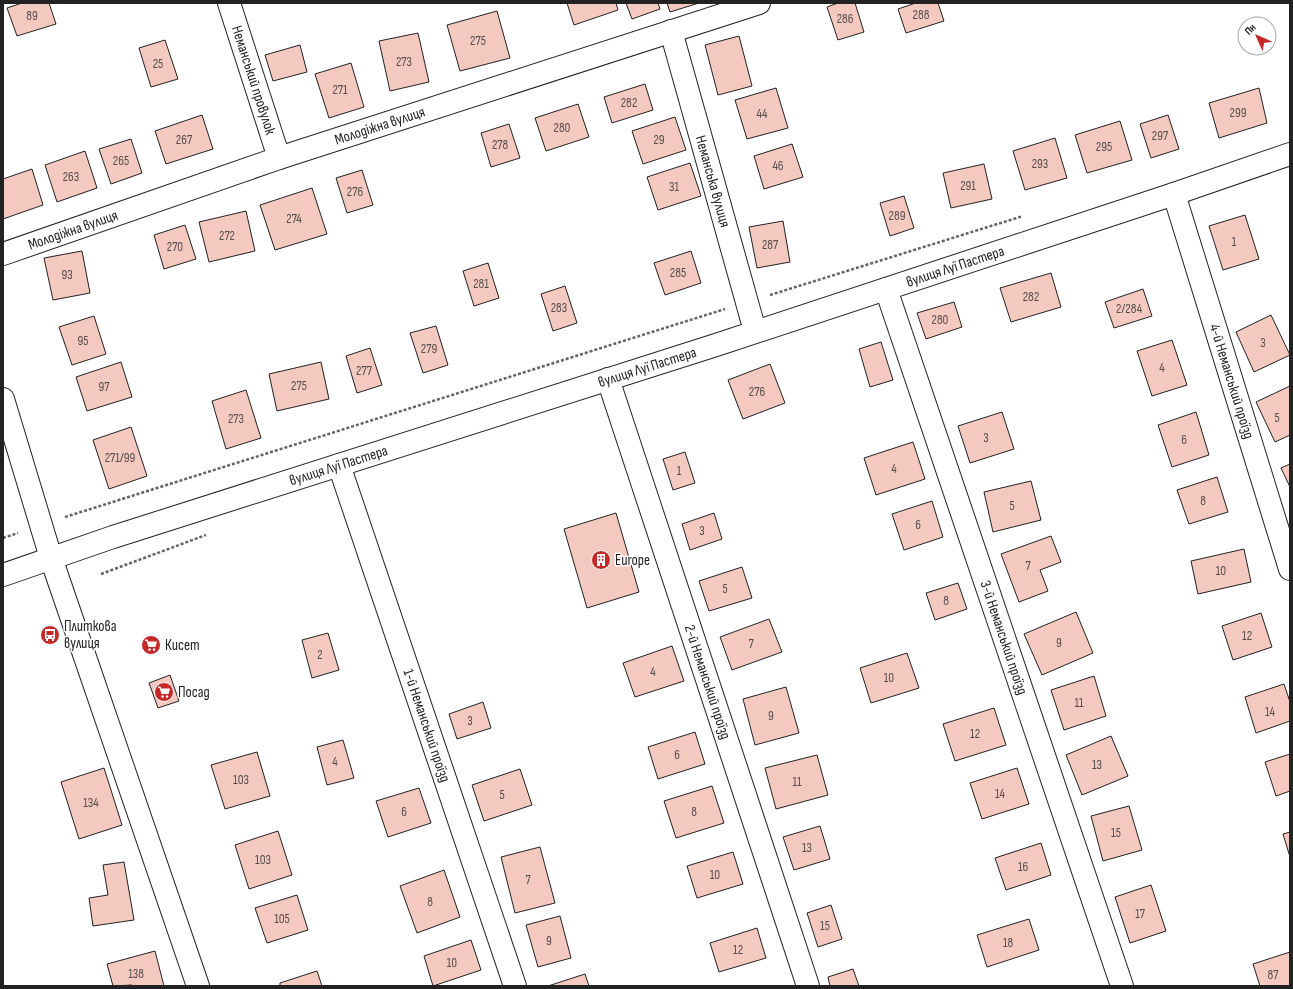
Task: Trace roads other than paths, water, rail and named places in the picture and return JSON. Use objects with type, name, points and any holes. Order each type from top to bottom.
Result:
[{"type":"street","name":"Неманський провулок","points":[[229,3],[279,158]]},
{"type":"street","name":"Молодіжна вулиця","points":[[3,254],[279,158],[671,31],[745,5]]},
{"type":"street","name":"Неманська вулиця","points":[[671,31],[756,331]]},
{"type":"street","name":"вулиця Луї Пастера","points":[[3,575],[51,558],[339,465],[716,345],[1174,194],[1290,154]]},
{"type":"street","name":"4-й Неманський проїзд","points":[[1174,194],[1290,569]]},
{"type":"street","name":"3-й Неманський проїзд","points":[[886,289],[1122,986]]},
{"type":"street","name":"2-й Неманський проїзд","points":[[608,379],[808,986]]},
{"type":"street","points":[[3,399],[51,558],[198,986]]},
{"type":"street","name":"1-й Неманський проїзд","points":[[339,465],[515,986]]},
{"type":"place","name":"Europe","points":[[601,560]]},
{"type":"place","name":"Плиткова вулиця","points":[[50,635]]},
{"type":"place","name":"Кисет","points":[[151,645]]},
{"type":"place","name":"Посад","points":[[164,692]]}]
